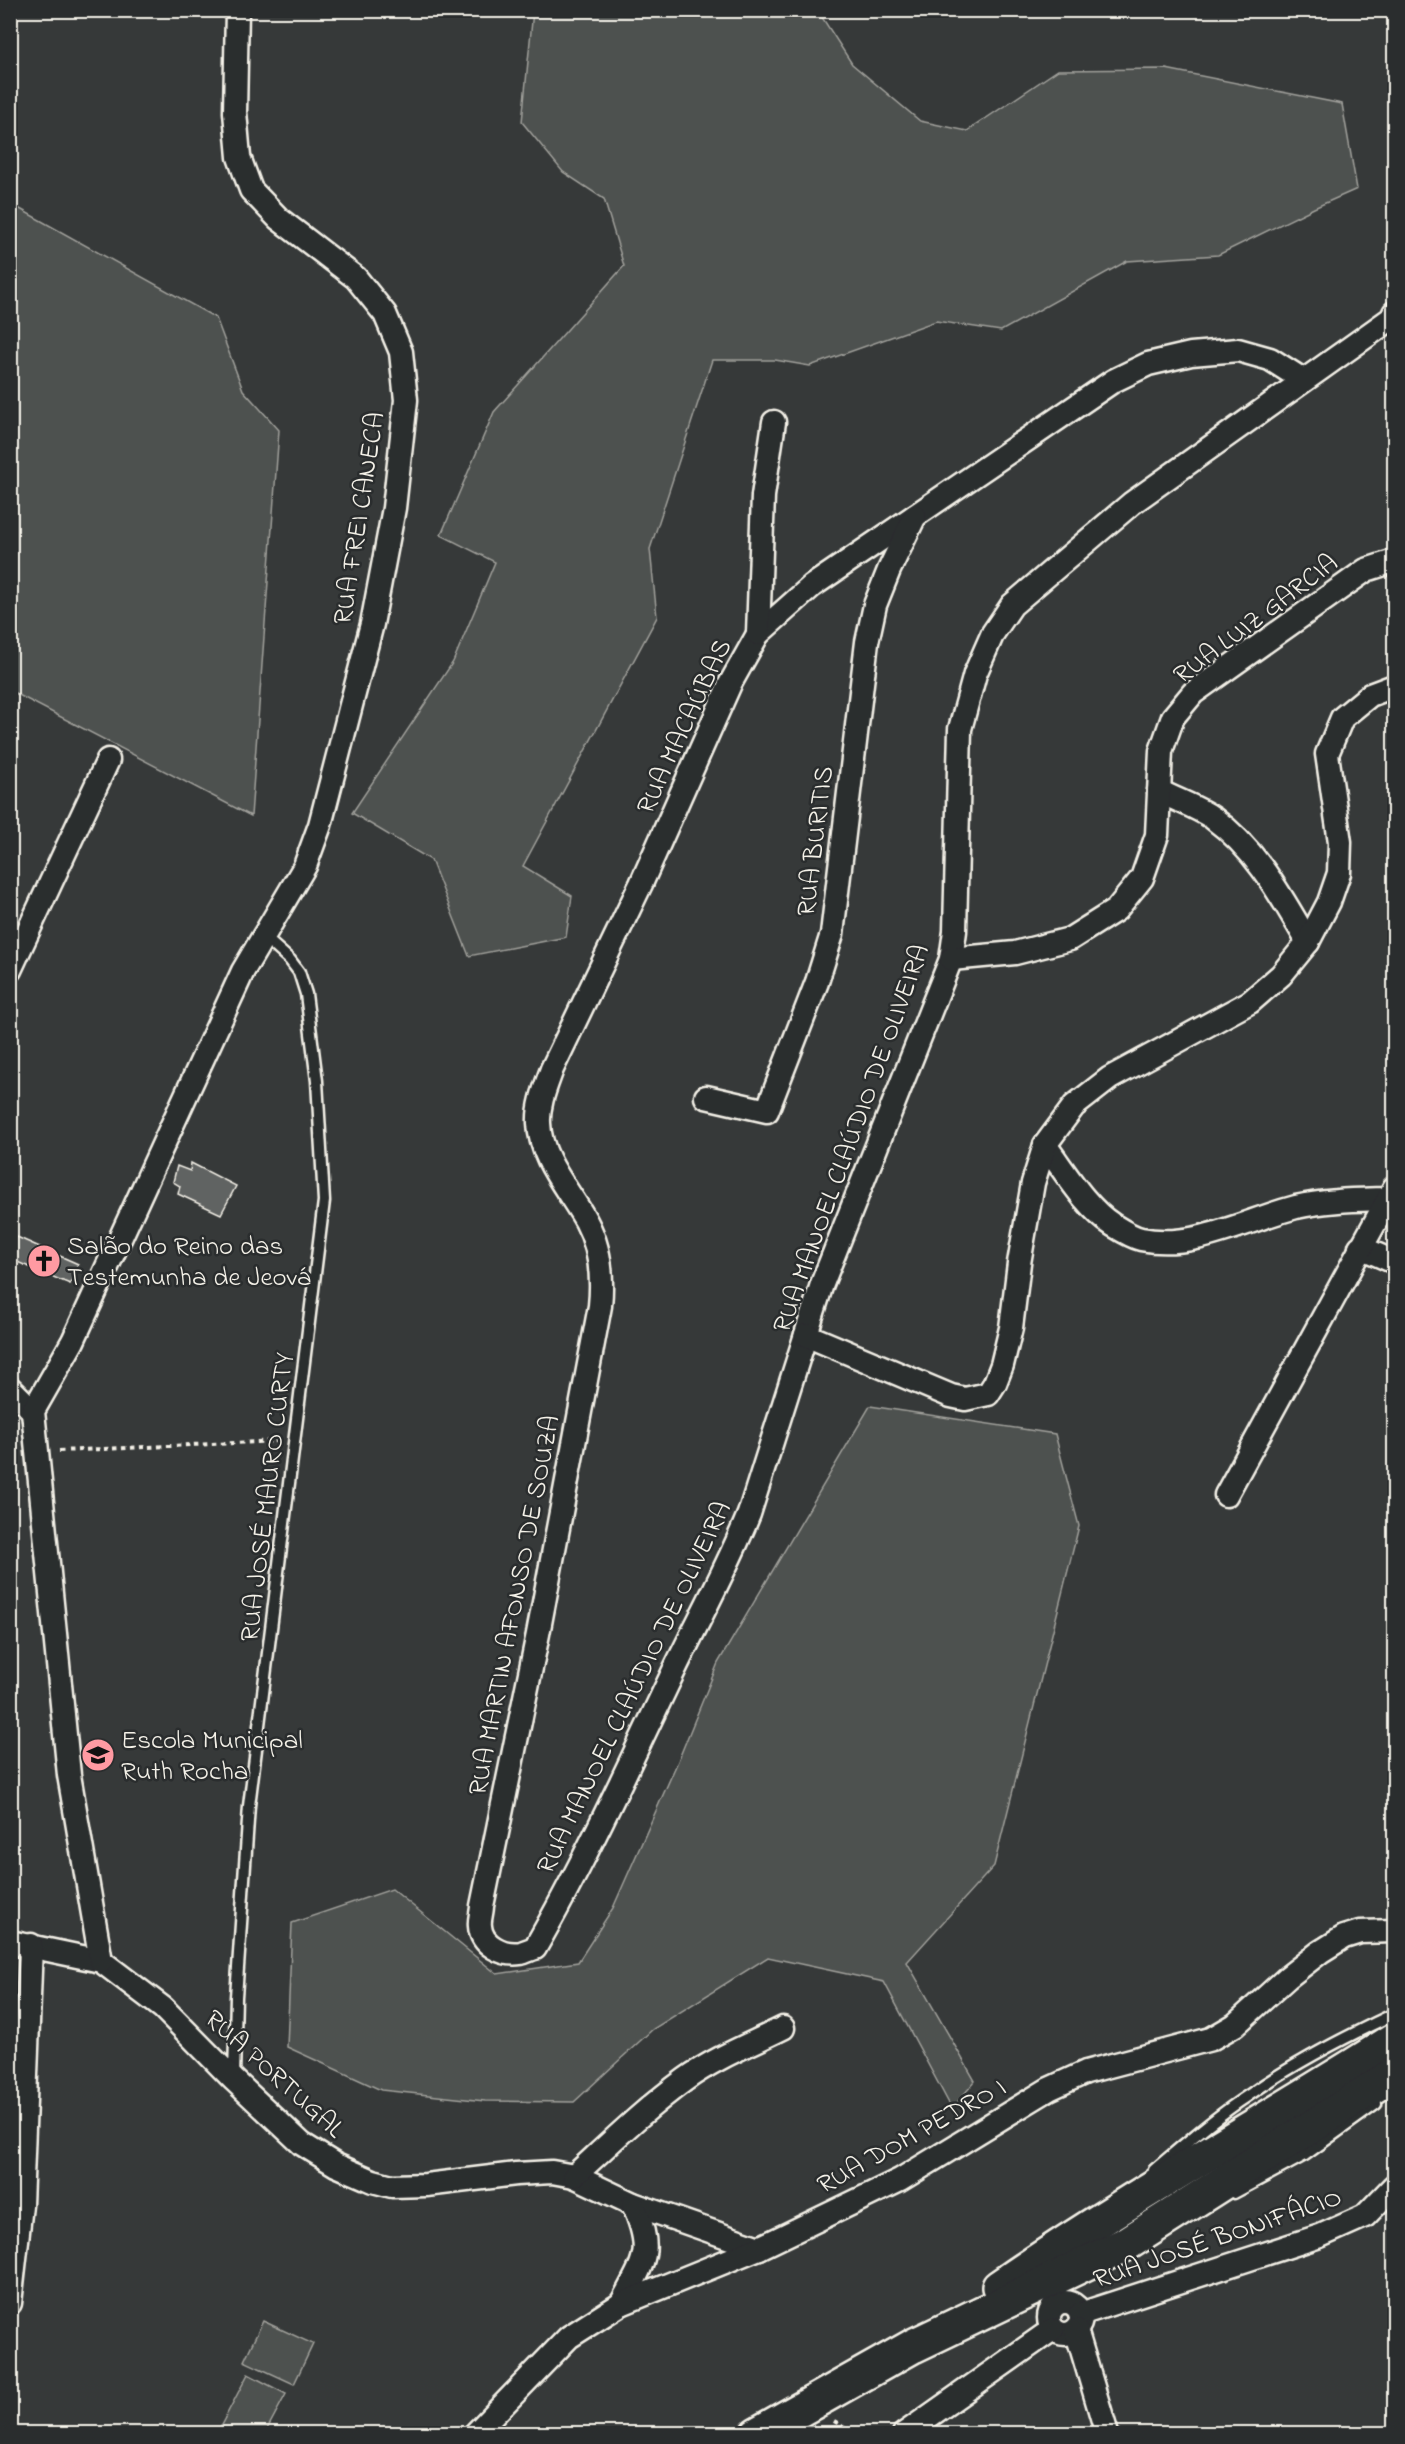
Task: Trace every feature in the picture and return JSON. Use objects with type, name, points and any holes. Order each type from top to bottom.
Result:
[{"type":"main road","points":[[913,2346],[1064,2298],[1112,2214],[1395,2040]]},
{"type":"main road","points":[[757,2433],[913,2346],[1064,2298],[1128,2242],[1390,2086]]},
{"type":"street","name":"RUA FREI CANECA","points":[[33,1411],[72,1341],[243,971],[305,866],[320,825],[372,624],[394,508],[406,400],[401,352],[386,314],[356,278],[279,219],[251,190],[239,157],[235,112],[237,10]]},
{"type":"street","name":"RUA MANOEL CLAÚDIO DE OLIVEIRA","points":[[501,1951],[520,1953],[535,1948],[608,1808],[734,1551],[749,1514],[822,1284],[951,959],[955,932],[960,729],[975,674],[993,633],[1012,605],[1132,503],[1392,318],[1395,313]]},
{"type":"street","name":"RUA MACAÚBAS","points":[[600,1260],[588,1223],[543,1147],[539,1122],[542,1097],[552,1069],[641,884],[720,706],[758,634],[812,586],[1113,381],[1148,364],[1191,354],[1238,350],[1270,359],[1303,380]]},
{"type":"street","points":[[758,634],[764,496],[774,422]]},
{"type":"street","name":"RUA BURITIS","points":[[706,1097],[767,1111],[817,982],[832,934],[839,887],[867,642],[873,614],[889,570],[916,515]]},
{"type":"street","name":"RUA LUIZ GARCIA","points":[[951,959],[1015,953],[1070,939],[1116,910],[1142,878],[1157,836],[1161,751],[1173,717],[1193,693],[1366,570],[1395,561]]},
{"type":"street","points":[[806,1335],[951,1396],[965,1399],[988,1394],[995,1383],[1011,1328],[1019,1263],[1033,1183],[1045,1145],[1074,1106],[1110,1078],[1250,1002],[1281,975],[1308,942],[1329,902],[1339,873],[1340,842],[1327,754],[1342,718],[1370,695],[1395,686]]},
{"type":"street","points":[[10,970],[108,760]]},
{"type":"street","points":[[1159,791],[1211,817],[1244,844],[1269,875],[1308,942]]},
{"type":"street","points":[[1045,1145],[1089,1202],[1110,1223],[1139,1239],[1165,1242],[1190,1240],[1297,1207],[1391,1193]]},
{"type":"street","points":[[1226,1495],[1391,1193]]},
{"type":"street","points":[[1360,1247],[1395,1262]]},
{"type":"street","name":"RUA MARTIN AFONSO DE SOUZA","points":[[501,1951],[489,1945],[483,1937],[480,1926],[482,1906],[538,1634],[600,1306],[602,1285],[600,1260]]},
{"type":"street","points":[[10,1388],[33,1411],[69,1775],[101,1961]]},
{"type":"street","name":"RUA DOM PEDRO I","points":[[475,2433],[569,2337],[621,2304],[759,2248],[900,2180],[1049,2089],[1077,2076],[1110,2064],[1211,2038],[1235,2025],[1296,1971],[1344,1937],[1360,1932],[1395,1931]]},
{"type":"street","points":[[10,2303],[21,2205],[21,1944]]},
{"type":"street","name":"RUA PORTUGAL","points":[[21,1944],[101,1961],[163,2008],[234,2080],[302,2144],[336,2165],[373,2181],[392,2186],[426,2185],[552,2172],[574,2176],[633,2204],[759,2248]]},
{"type":"street","points":[[574,2176],[634,2120],[687,2078],[783,2028]]},
{"type":"street","name":"RUA JOSÉ BONIFÁCIO","points":[[904,2433],[1064,2298],[1320,2236],[1365,2216],[1395,2186]]},
{"type":"street","points":[[621,2304],[636,2275],[647,2243],[644,2228],[633,2204]]},
{"type":"street","points":[[1064,2298],[1107,2433]]},
{"type":"lane","name":"RUA JOSÉ MAURO CURTY","points":[[234,2080],[236,1997],[249,1806],[324,1201],[317,1081],[309,1010],[299,972],[290,960],[262,936]]},
{"type":"lane","points":[[1112,2214],[1143,2180],[1197,2133],[1249,2094],[1306,2060],[1395,2014]]},
{"type":"lane","points":[[1128,2242],[1214,2202],[1305,2155],[1390,2086]]},
{"type":"path","points":[[37,1452],[295,1440]]},
{"type":"shaded area","points":[[533,11],[818,11],[852,64],[920,121],[967,131],[1058,70],[1166,69],[1342,104],[1357,189],[1218,255],[1127,261],[1001,331],[936,321],[810,366],[775,360],[712,360],[650,549],[657,617],[523,866],[572,896],[566,937],[469,956],[431,860],[352,813],[453,662],[495,562],[441,535],[494,412],[624,266],[604,199],[563,172],[522,122]]},
{"type":"shaded area","points":[[11,204],[216,318],[243,390],[279,430],[251,816],[11,691]]},
{"type":"shaded area","points":[[870,1406],[1055,1434],[1079,1526],[994,1866],[907,1962],[975,2081],[952,2109],[884,1982],[768,1957],[653,2029],[574,2102],[485,2101],[381,2090],[287,2047],[292,1923],[392,1889],[497,1974],[578,1962],[613,1908],[678,1761],[718,1663]]},
{"type":"shaded area","name":"Escola Municipal Ruth Rocha","points":[[84,1748],[110,1748],[113,1762],[84,1762]]},
{"type":"shaded area","points":[[263,2321],[313,2344],[294,2384],[244,2361]]},
{"type":"shaded area","points":[[248,2374],[286,2394],[265,2433],[217,2433]]},
{"type":"building","points":[[191,1163],[236,1186],[221,1214],[178,1194],[180,1186],[173,1182],[177,1166],[190,1171]]},
{"type":"building","name":"Salão do Reino das Testemunha de Jeová","points":[[17,1237],[78,1264],[70,1284],[10,1259],[10,1252]]},
{"type":"place","name":"Salão do Reino das Testemunha de Jeová","points":[[44,1261]]},
{"type":"place","name":"Escola Municipal Ruth Rocha","points":[[98,1755]]}]
